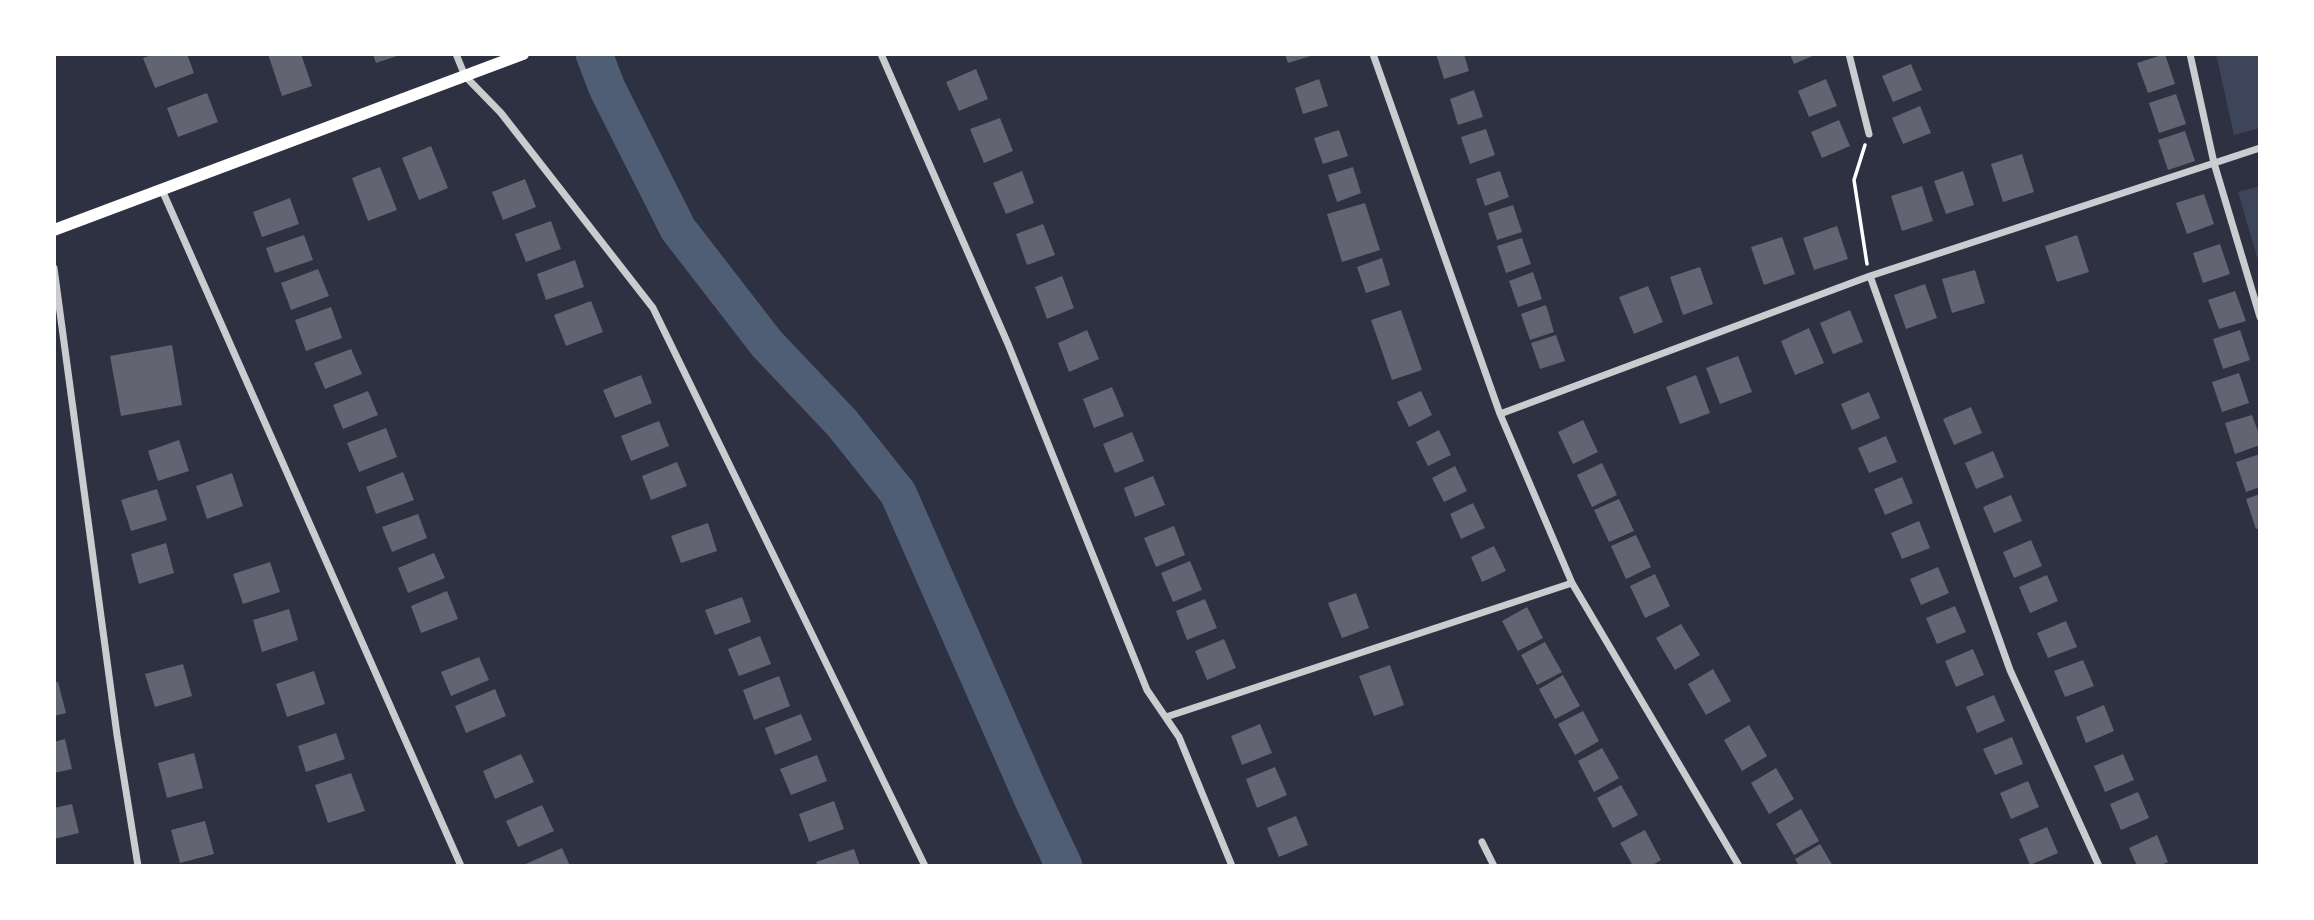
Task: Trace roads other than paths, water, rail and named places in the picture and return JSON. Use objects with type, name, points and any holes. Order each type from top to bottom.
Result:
[{"type":"main road","points":[[54,230],[523,54]]},
{"type":"street","points":[[456,54],[465,76],[501,113],[653,308],[925,866]]},
{"type":"street","points":[[881,54],[1008,344],[1147,690],[1179,737],[1232,866]]},
{"type":"street","points":[[1373,54],[1500,414],[1572,583],[1739,866]]},
{"type":"street","points":[[1849,54],[1869,134]]},
{"type":"street","points":[[2190,54],[2214,163],[2260,317]]},
{"type":"street","points":[[1500,414],[1870,276],[2260,148]]},
{"type":"street","points":[[162,190],[461,866]]},
{"type":"street","points":[[54,268],[117,735],[138,866]]},
{"type":"street","points":[[1870,276],[2010,670],[2099,866]]},
{"type":"street","points":[[1166,717],[1572,583]]},
{"type":"street","points":[[1482,842],[1494,866]]},
{"type":"waterway","points":[[594,54],[607,88],[678,229],[767,344],[842,423],[898,493],[1064,866]]}]
